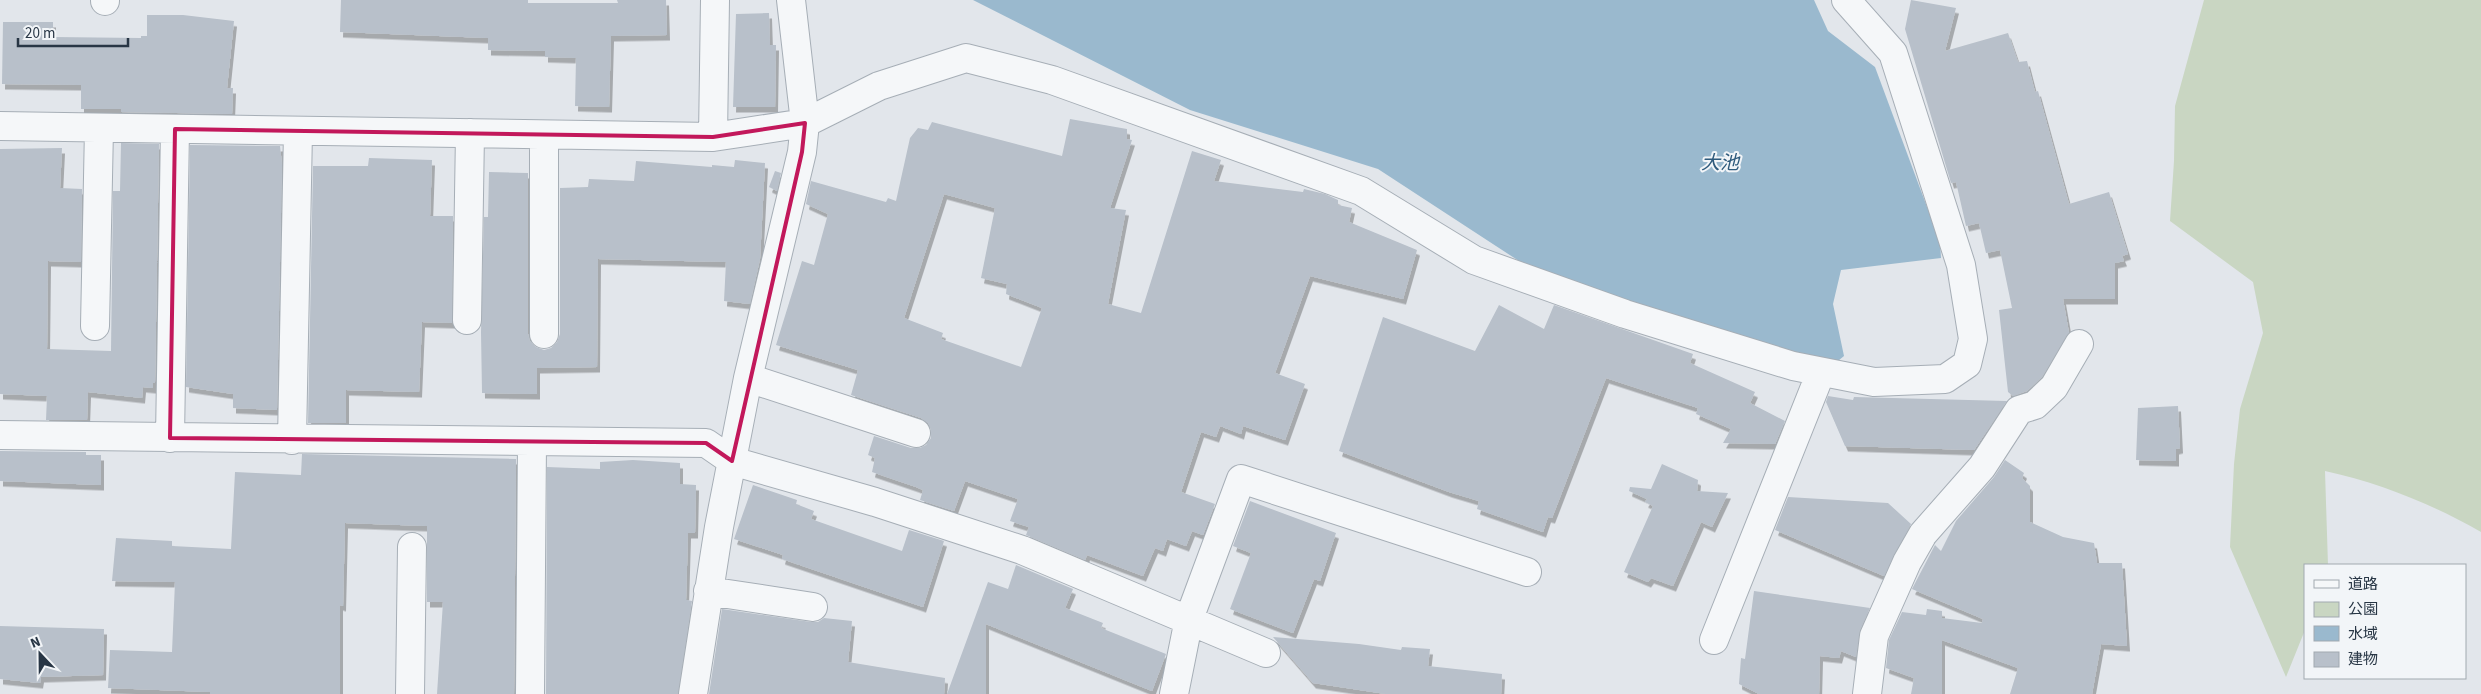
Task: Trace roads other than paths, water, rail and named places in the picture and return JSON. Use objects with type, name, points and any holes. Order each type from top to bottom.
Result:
[{"type":"street","points":[[713,137],[715,0]]},
{"type":"street","points":[[693,694],[708,591],[748,378],[802,152],[805,123],[790,0]]},
{"type":"street","points":[[0,126],[713,137],[805,123],[879,86],[966,58],[1052,80],[1361,191],[1474,260],[1625,314],[1793,366],[1822,372],[1874,382],[1946,380],[1967,364],[1973,339],[1961,265],[1893,53],[1846,0]]},
{"type":"street","points":[[95,326],[99,128]]},
{"type":"street","points":[[170,438],[175,129]]},
{"type":"street","points":[[292,440],[298,131]]},
{"type":"street","points":[[467,320],[470,133]]},
{"type":"street","points":[[544,134],[544,334]]},
{"type":"street","points":[[1867,694],[1874,636],[1907,562],[1923,534],[1982,467],[2019,410],[2035,405],[2054,387],[2079,344]]},
{"type":"street","points":[[1714,640],[1822,372]]},
{"type":"street","points":[[748,378],[916,434]]},
{"type":"street","points":[[0,436],[706,443],[732,462],[875,502],[1022,550],[1266,653]]},
{"type":"street","points":[[530,694],[532,442]]},
{"type":"street","points":[[1174,694],[1189,619],[1241,479],[1527,572]]},
{"type":"street","points":[[410,694],[412,547]]},
{"type":"street","points":[[708,591],[813,607]]},
{"type":"water","name":"大池","points":[[973,0],[1814,0],[1828,31],[1875,67],[1940,242],[1941,258],[1841,270],[1833,304],[1844,356],[1833,365],[1545,278],[1378,169],[1190,110]]}]
